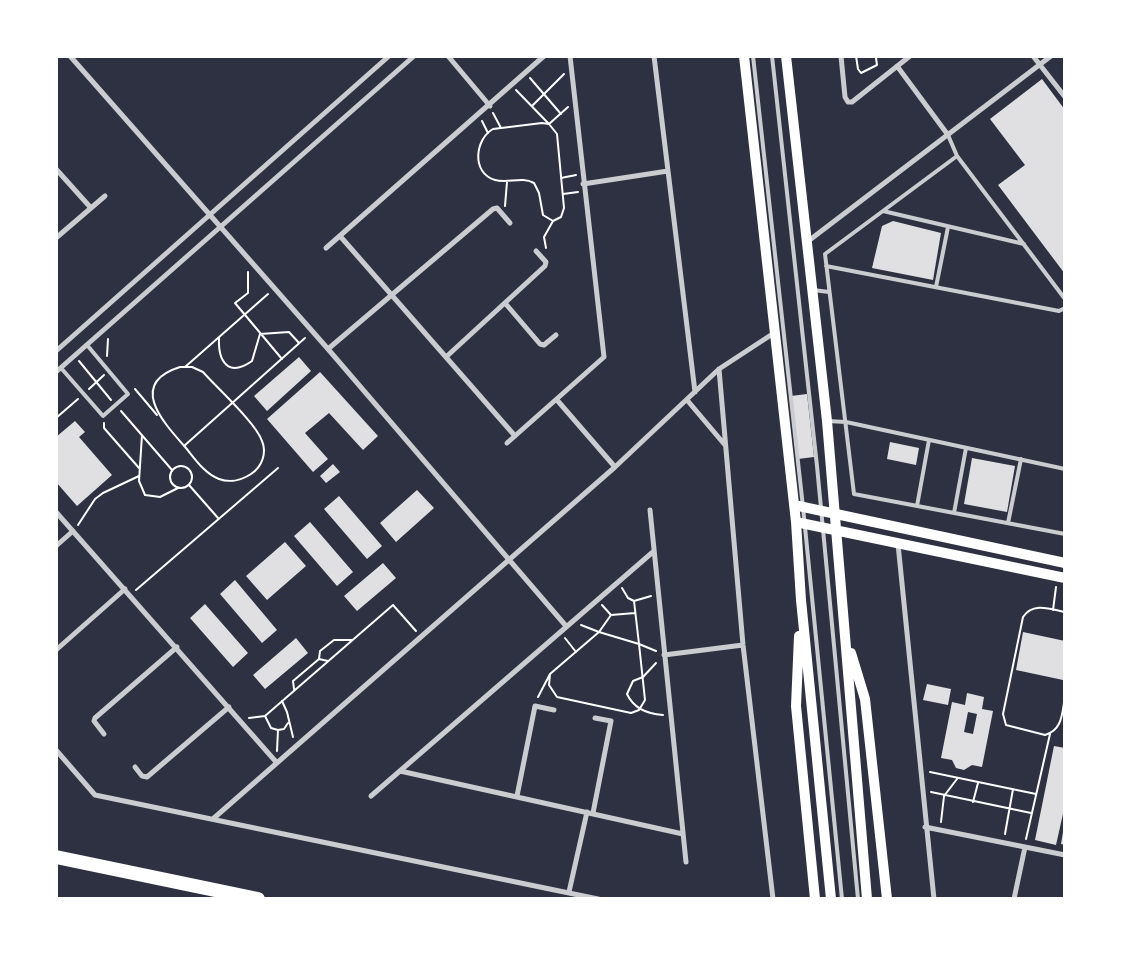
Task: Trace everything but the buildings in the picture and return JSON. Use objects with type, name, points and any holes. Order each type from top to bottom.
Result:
[{"type":"highway","points":[[56,857],[258,899]]},
{"type":"main road","points":[[744,56],[774,333],[800,523],[801,600],[796,706],[815,899]]},
{"type":"main road","points":[[786,56],[827,421],[867,899]]},
{"type":"main road","points":[[798,506],[1065,562]]},
{"type":"main road","points":[[800,523],[1061,577]]},
{"type":"main road","points":[[801,600],[830,899]]},
{"type":"main road","points":[[845,633],[865,699],[887,899]]},
{"type":"street","points":[[70,56],[313,331],[566,626]]},
{"type":"street","points":[[56,351],[211,216],[389,56]]},
{"type":"street","points":[[59,370],[222,228],[414,56]]},
{"type":"street","points":[[448,56],[490,106]]},
{"type":"street","points":[[326,248],[490,106],[544,56]]},
{"type":"street","points":[[507,443],[604,357],[570,56]]},
{"type":"street","points":[[654,56],[696,392]]},
{"type":"street","points":[[841,56],[845,97],[848,102],[852,102],[910,56]]},
{"type":"street","points":[[1033,56],[1065,97]]},
{"type":"street","points":[[808,242],[1051,56]]},
{"type":"street","points":[[897,66],[948,134]]},
{"type":"street","points":[[56,168],[91,208]]},
{"type":"street","points":[[583,184],[668,171]]},
{"type":"street","points":[[56,238],[106,196]]},
{"type":"street","points":[[328,349],[492,209],[497,208],[510,223]]},
{"type":"street","points":[[340,236],[515,436]]},
{"type":"street","points":[[446,357],[546,266],[546,262],[536,251]]},
{"type":"street","points":[[505,304],[540,344],[544,345],[556,335]]},
{"type":"street","points":[[214,818],[615,467],[719,370],[774,333]]},
{"type":"street","points":[[719,370],[743,645],[773,899]]},
{"type":"street","points":[[557,400],[615,467]]},
{"type":"street","points":[[687,400],[726,445]]},
{"type":"street","points":[[650,510],[657,595],[686,862]]},
{"type":"street","points":[[56,512],[177,647],[277,763]]},
{"type":"street","points":[[56,546],[73,531]]},
{"type":"street","points":[[898,542],[921,789],[934,899]]},
{"type":"street","points":[[371,796],[654,551]]},
{"type":"street","points":[[56,650],[125,589]]},
{"type":"street","points":[[664,655],[743,645]]},
{"type":"street","points":[[104,734],[94,721],[95,718],[177,647]]},
{"type":"street","points":[[517,796],[535,706],[554,710]]},
{"type":"street","points":[[135,766],[142,776],[147,777],[229,707]]},
{"type":"street","points":[[593,813],[611,721],[595,718]]},
{"type":"street","points":[[56,750],[95,795],[214,818],[598,899]]},
{"type":"street","points":[[400,771],[683,834]]},
{"type":"street","points":[[569,892],[586,812]]},
{"type":"street","points":[[925,827],[1065,855]]},
{"type":"street","points":[[1014,899],[1025,847]]},
{"type":"lane","points":[[752,56],[798,506]]},
{"type":"lane","points":[[772,56],[821,510],[858,899]]},
{"type":"lane","points":[[948,134],[957,156],[1065,299]]},
{"type":"lane","points":[[957,156],[825,254],[854,494],[1065,534]]},
{"type":"lane","points":[[882,211],[1024,244]]},
{"type":"lane","points":[[936,287],[948,227]]},
{"type":"lane","points":[[826,266],[1060,311],[1065,308]]},
{"type":"lane","points":[[813,290],[829,292]]},
{"type":"lane","points":[[59,370],[103,416],[116,405],[128,394],[88,345]]},
{"type":"lane","points":[[827,421],[846,422],[1065,468]]},
{"type":"lane","points":[[917,506],[929,440]]},
{"type":"lane","points":[[954,513],[966,448]]},
{"type":"lane","points":[[1008,523],[1021,459]]},
{"type":"lane","points":[[800,523],[842,899]]},
{"type":"path","points":[[856,56],[858,70],[861,73],[876,65],[879,56]]},
{"type":"path","points":[[532,106],[572,66]]},
{"type":"path","points":[[526,73],[561,114]]},
{"type":"path","points":[[512,85],[557,134],[564,214],[553,221],[544,237],[546,249],[540,256]]},
{"type":"path","points":[[553,221],[543,215],[539,193],[534,183],[523,180],[507,182],[493,180],[487,176],[480,164],[479,148],[482,138],[488,132],[501,128],[549,124],[575,100]]},
{"type":"path","points":[[490,106],[501,128]]},
{"type":"path","points":[[479,115],[488,132]]},
{"type":"path","points":[[561,178],[582,174]]},
{"type":"path","points":[[500,212],[507,204],[507,182]]},
{"type":"path","points":[[563,194],[584,192]]},
{"type":"path","points":[[248,257],[248,293],[235,303],[282,359]]},
{"type":"path","points":[[185,367],[275,288]]},
{"type":"path","points":[[108,326],[107,356],[111,361]]},
{"type":"path","points":[[184,446],[313,331]]},
{"type":"path","points":[[260,334],[289,332],[299,343]]},
{"type":"path","points":[[219,338],[218,352],[222,362],[229,367],[237,368],[252,361],[260,334]]},
{"type":"path","points":[[74,356],[172,470]]},
{"type":"path","points":[[134,388],[159,417],[184,446],[209,474],[218,479],[238,480],[255,472],[263,457],[263,442],[259,433],[203,372],[192,367],[170,370],[161,376],[153,393],[154,405],[159,417]]},
{"type":"path","points":[[103,416],[104,428],[140,468]]},
{"type":"path","points":[[142,435],[139,476],[141,488],[145,495],[160,497],[189,484]]},
{"type":"path","points":[[178,488],[170,480],[172,470],[178,466],[188,468],[192,474],[189,484]]},
{"type":"path","points":[[130,595],[278,468]]},
{"type":"path","points":[[73,531],[99,496],[139,476]]},
{"type":"path","points":[[189,484],[218,518]]},
{"type":"path","points":[[1053,610],[1061,577]]},
{"type":"path","points":[[618,582],[628,598],[634,601],[657,595]]},
{"type":"path","points":[[597,600],[611,615]]},
{"type":"path","points":[[550,674],[549,685],[556,697],[623,712],[641,709],[645,700],[634,601]]},
{"type":"path","points":[[240,719],[265,716],[393,605],[421,637]]},
{"type":"path","points":[[1050,734],[1045,735],[1010,728],[1006,725],[1003,714],[1023,617],[1027,611],[1037,607],[1065,612]]},
{"type":"path","points":[[611,615],[636,613]]},
{"type":"path","points":[[535,706],[542,687],[550,674],[599,632],[611,615]]},
{"type":"path","points":[[572,622],[639,644],[664,655],[643,677],[633,681],[627,694],[630,701],[648,714],[670,716]]},
{"type":"path","points":[[560,632],[576,652]]},
{"type":"path","points":[[294,690],[293,681],[319,659],[320,650],[334,640],[352,640]]},
{"type":"path","points":[[319,659],[328,661]]},
{"type":"path","points":[[1025,847],[1050,734],[1060,724],[1065,697]]},
{"type":"path","points":[[282,701],[297,746]]},
{"type":"path","points":[[265,716],[271,728],[284,729],[288,723]]},
{"type":"path","points":[[277,763],[278,730]]},
{"type":"path","points":[[919,769],[956,779],[1036,794]]},
{"type":"path","points":[[940,830],[944,796],[956,779]]},
{"type":"path","points":[[973,802],[978,783]]},
{"type":"path","points":[[921,789],[944,796],[1031,813]]},
{"type":"path","points":[[1004,843],[1013,790]]}]
